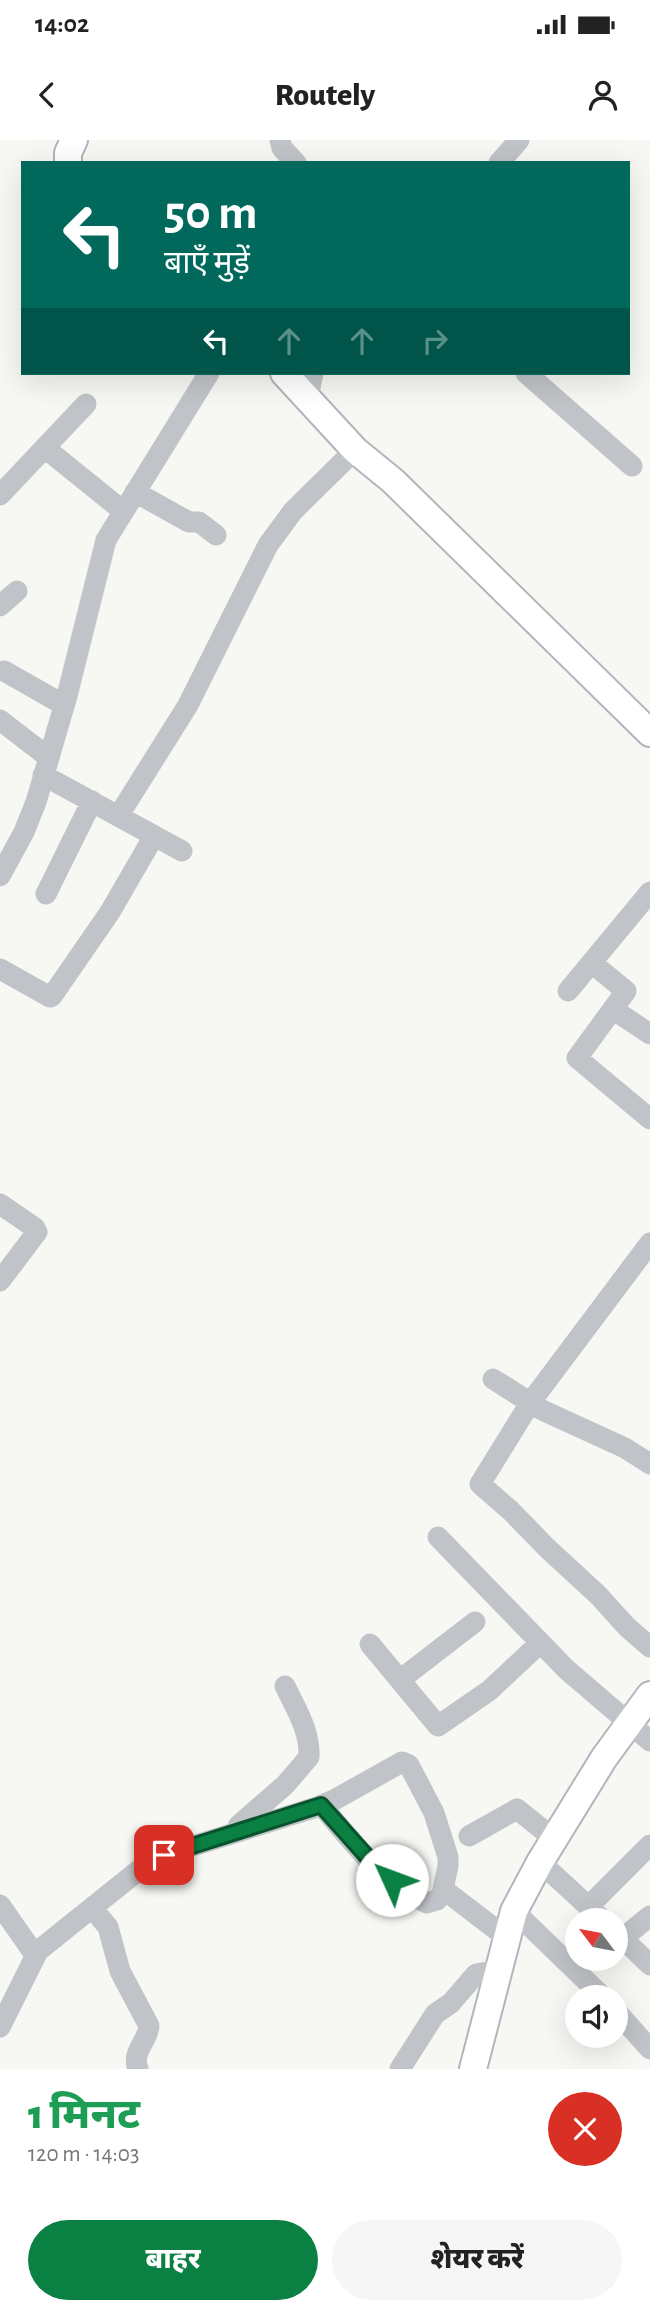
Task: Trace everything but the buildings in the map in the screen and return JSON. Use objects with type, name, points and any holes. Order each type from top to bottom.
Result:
[{"type":"main road","points":[[68,161],[68,153],[74,140]]},
{"type":"main road","points":[[288,375],[310,385],[355,450],[393,481],[650,733]]},
{"type":"main road","points":[[473,2069],[514,1911],[540,1862],[604,1758],[650,1695]]},
{"type":"street","points":[[280,140],[282,148],[294,161]]},
{"type":"street","points":[[501,161],[519,140]]},
{"type":"street","points":[[0,876],[28,823],[46,766],[104,544],[208,375]]},
{"type":"street","points":[[528,375],[632,467]]},
{"type":"street","points":[[0,495],[86,404]]},
{"type":"street","points":[[45,449],[123,511]]},
{"type":"street","points":[[119,815],[188,705],[268,545],[293,511],[355,450]]},
{"type":"street","points":[[135,492],[189,522],[199,522],[216,535]]},
{"type":"street","points":[[0,606],[16,591]]},
{"type":"street","points":[[5,671],[64,705]]},
{"type":"street","points":[[0,720],[46,766],[92,801],[182,851]]},
{"type":"street","points":[[46,894],[92,801]]},
{"type":"street","points":[[0,968],[52,996],[110,912],[154,836]]},
{"type":"street","points":[[568,991],[650,892]]},
{"type":"street","points":[[593,964],[626,991],[577,1058],[650,1119]]},
{"type":"street","points":[[614,1010],[650,1034]]},
{"type":"street","points":[[0,1204],[37,1232],[0,1281]]},
{"type":"street","points":[[650,1243],[530,1403],[480,1484],[650,1647]]},
{"type":"street","points":[[493,1379],[563,1422],[625,1448],[650,1464]]},
{"type":"street","points":[[438,1537],[576,1678],[650,1741]]},
{"type":"street","points":[[401,1679],[475,1622]]},
{"type":"street","points":[[370,1644],[438,1726],[490,1690],[540,1643]]},
{"type":"street","points":[[228,1833],[263,1805],[308,1759],[309,1746],[304,1724],[285,1686]]},
{"type":"street","points":[[0,2026],[35,1955],[157,1858],[321,1805],[400,1763],[407,1763],[437,1822],[449,1863],[443,1886],[445,1891],[507,1938]]},
{"type":"street","points":[[321,1805],[370,1860],[409,1893],[427,1903],[437,1900],[445,1891]]},
{"type":"street","points":[[469,1836],[517,1809],[554,1839]]},
{"type":"street","points":[[600,1908],[650,1845]]},
{"type":"street","points":[[540,1862],[591,1908]]},
{"type":"street","points":[[0,1905],[35,1955]]},
{"type":"street","points":[[92,1908],[110,1931],[120,1971],[149,2026],[149,2032],[137,2053],[138,2069]]},
{"type":"street","points":[[514,1911],[591,1985]]},
{"type":"street","points":[[628,1929],[650,1916]]},
{"type":"street","points":[[628,1944],[650,1965]]},
{"type":"street","points":[[400,2069],[435,2014],[451,2003],[476,1974],[499,1970]]},
{"type":"street","points":[[628,2024],[650,2049]]},
{"type":"route","points":[[164,1855],[321,1805],[350,1839],[392,1880]]}]
